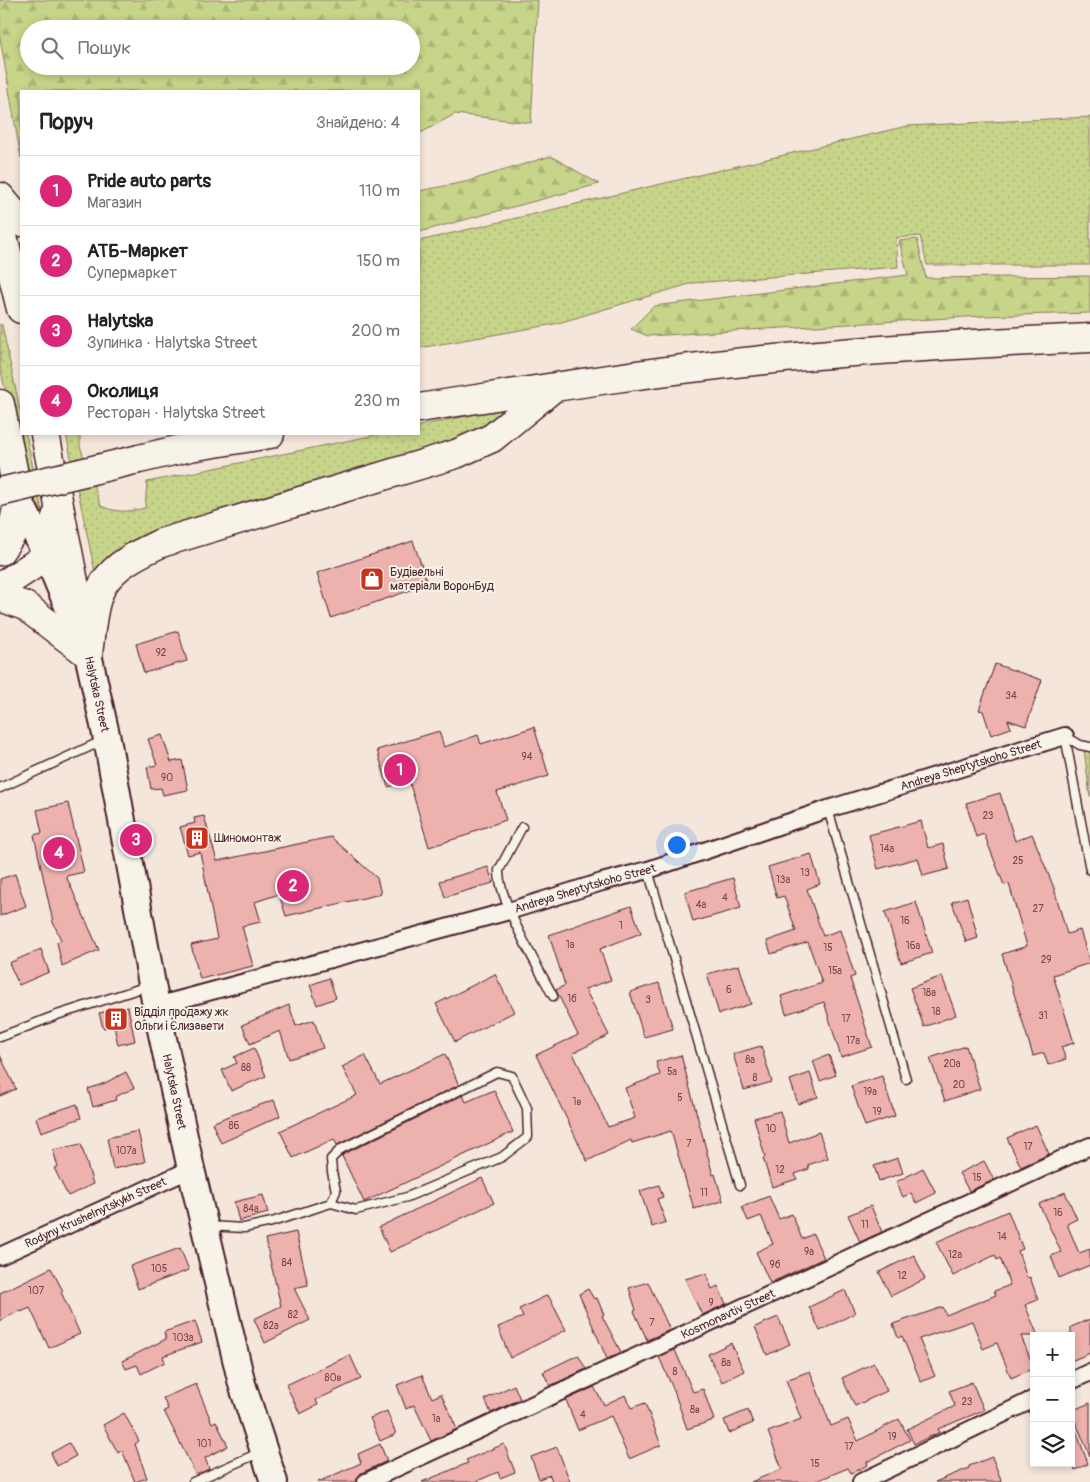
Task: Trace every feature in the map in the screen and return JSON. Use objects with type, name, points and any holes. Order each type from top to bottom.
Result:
[{"type":"highway","points":[[0,198],[20,221]]},
{"type":"highway","points":[[0,224],[20,305]]},
{"type":"highway","points":[[420,408],[554,387],[755,361],[988,342],[1090,338]]},
{"type":"highway","points":[[88,654],[93,612],[104,583],[120,566],[136,554],[161,544],[456,454],[492,438],[554,387]]},
{"type":"highway","points":[[0,404],[10,496],[11,535],[0,551]]},
{"type":"highway","points":[[45,435],[88,654]]},
{"type":"highway","points":[[10,496],[139,459],[222,438],[258,435]]},
{"type":"highway","points":[[0,587],[46,556],[58,508]]},
{"type":"highway","points":[[0,597],[25,606],[88,654]]},
{"type":"main road","name":"Halytska Street","points":[[10,496],[46,556],[88,654],[107,740],[154,996],[191,1170],[242,1384],[274,1482]]},
{"type":"street","name":"Andreya Sheptytskoho Street","points":[[154,996],[510,911],[602,882],[648,870],[828,809],[1065,736]]},
{"type":"street","name":"Kosmonavtiv Street","points":[[366,1482],[1090,1146]]},
{"type":"street","name":"Rodyny Krushelnytskykh Street","points":[[0,1256],[191,1170]]},
{"type":"street","points":[[1075,1379],[1090,1372]]},
{"type":"street","points":[[861,1482],[1030,1401]]},
{"type":"lane","points":[[1065,736],[1090,747]]},
{"type":"lane","points":[[1065,736],[1090,870]]},
{"type":"lane","points":[[0,788],[107,740]]},
{"type":"lane","points":[[828,809],[906,1079]]},
{"type":"lane","points":[[522,827],[499,870],[498,876],[510,911],[553,996]]},
{"type":"lane","points":[[648,870],[740,1185]]},
{"type":"lane","points":[[0,1037],[57,1016],[154,996]]},
{"type":"lane","points":[[204,1226],[244,1228],[272,1222],[331,1203],[356,1210],[407,1197],[502,1157],[528,1137],[527,1108],[512,1076],[497,1072],[341,1149],[331,1158],[336,1191],[331,1203]]},
{"type":"lane","points":[[193,1482],[263,1451]]},
{"type":"green space","points":[[0,0],[538,0],[531,123],[455,114],[420,133],[420,90],[20,90],[20,152],[0,38]]},
{"type":"green space","points":[[1090,117],[1090,265],[927,265],[920,236],[896,238],[898,267],[693,283],[555,324],[420,348],[420,241],[907,126]]},
{"type":"green space","points":[[551,156],[599,184],[420,232],[420,191],[465,182]]},
{"type":"green space","points":[[917,239],[926,278],[1090,276],[1090,313],[983,316],[648,336],[631,329],[654,306],[908,275],[899,241]]},
{"type":"green space","points":[[0,324],[2,325],[20,409],[20,435],[26,435],[43,516],[41,526],[21,466],[0,366]]},
{"type":"green space","points":[[513,406],[490,427],[96,577],[66,435],[80,435],[80,446],[101,506],[117,511],[128,511],[145,508],[147,482],[375,435],[420,435],[420,426]]},
{"type":"green space","points":[[1084,749],[1090,750],[1090,797]]},
{"type":"building","name":"Будівельні матеріали ВоронБуд","points":[[413,541],[428,584],[331,618],[317,573]]},
{"type":"building","points":[[178,631],[187,661],[144,673],[136,644]]},
{"type":"building","points":[[995,664],[1042,680],[1026,726],[1008,720],[1011,728],[991,735],[983,711],[979,710]]},
{"type":"building","points":[[534,727],[549,776],[497,792],[506,820],[471,832],[471,834],[429,847],[409,781],[388,787],[377,750],[439,731],[444,747],[478,735],[481,744]]},
{"type":"building","points":[[162,735],[171,762],[182,760],[188,790],[163,795],[161,788],[151,789],[147,767],[157,765],[148,739]]},
{"type":"building","points":[[1000,793],[1015,841],[1032,834],[1054,888],[1067,934],[1080,930],[1090,963],[1053,975],[1074,1043],[1061,1047],[1066,1059],[1048,1065],[1044,1053],[1033,1056],[1002,954],[1027,946],[1009,884],[1004,885],[984,834],[976,837],[966,803]]},
{"type":"building","points":[[68,803],[84,872],[66,876],[99,950],[62,966],[57,942],[61,940],[53,922],[34,835],[42,833],[37,810]]},
{"type":"building","points":[[204,816],[217,861],[331,837],[377,878],[381,894],[286,916],[279,894],[255,902],[261,922],[242,926],[253,966],[200,979],[191,945],[217,939],[200,852],[188,855],[180,827],[195,823],[194,818]]},
{"type":"building","points":[[921,821],[928,848],[943,844],[949,869],[923,876],[918,858],[878,869],[869,835]]},
{"type":"building","points":[[811,854],[820,884],[807,889],[823,936],[840,930],[855,976],[850,978],[872,1047],[841,1057],[824,1002],[786,1014],[781,996],[822,983],[808,942],[771,954],[767,941],[796,931],[784,896],[777,898],[768,867]]},
{"type":"building","points":[[488,867],[493,883],[445,897],[440,881]]},
{"type":"building","points":[[15,874],[26,906],[0,916],[0,879]]},
{"type":"building","points":[[733,878],[741,908],[693,922],[685,892]]},
{"type":"building","points":[[967,897],[978,938],[966,942],[952,902]]},
{"type":"building","points":[[916,902],[932,953],[901,963],[885,912]]},
{"type":"building","points":[[631,906],[641,933],[600,949],[611,980],[585,989],[609,1035],[573,1053],[608,1127],[635,1118],[625,1088],[660,1075],[656,1062],[681,1055],[713,1175],[715,1174],[723,1201],[694,1209],[671,1131],[632,1143],[631,1140],[587,1161],[536,1055],[578,1035],[556,990],[565,985],[549,935]]},
{"type":"building","points":[[41,949],[49,972],[19,985],[9,963]]},
{"type":"building","points":[[739,965],[751,1004],[719,1014],[707,974]]},
{"type":"building","points":[[495,974],[514,1012],[455,1042],[436,1004]]},
{"type":"building","points":[[942,976],[956,1015],[924,1027],[910,988]]},
{"type":"building","points":[[329,978],[336,998],[317,1005],[310,985]]},
{"type":"building","points":[[659,983],[673,1029],[644,1037],[630,992]]},
{"type":"building","points":[[289,1005],[296,1026],[314,1020],[323,1048],[289,1059],[280,1031],[250,1044],[242,1025]]},
{"type":"building","name":"Відділ продажу жк Ольги і Єлизавети","points":[[128,1007],[135,1041],[118,1045],[114,1026],[103,1028],[99,1013]]},
{"type":"building","points":[[761,1046],[772,1082],[744,1090],[733,1054]]},
{"type":"building","points":[[966,1046],[980,1089],[945,1101],[930,1058]]},
{"type":"building","points":[[254,1048],[266,1076],[231,1091],[222,1070],[237,1063],[234,1057]]},
{"type":"building","points":[[445,1054],[459,1085],[337,1145],[334,1139],[293,1158],[280,1131],[357,1095],[342,1067],[365,1055],[380,1084]]},
{"type":"building","points":[[0,1055],[16,1089],[0,1096]]},
{"type":"building","points":[[829,1055],[836,1075],[820,1081],[813,1061]]},
{"type":"building","points":[[126,1072],[134,1088],[115,1097],[116,1100],[93,1107],[88,1089]]},
{"type":"building","points":[[810,1073],[818,1097],[798,1104],[790,1080]]},
{"type":"building","points":[[882,1076],[895,1116],[865,1126],[851,1086]]},
{"type":"building","points":[[494,1090],[513,1132],[364,1202],[342,1156],[344,1154],[463,1095],[466,1102]]},
{"type":"building","points":[[274,1100],[280,1116],[221,1143],[212,1123]]},
{"type":"building","points":[[77,1104],[81,1118],[41,1132],[36,1118]]},
{"type":"building","points":[[780,1111],[789,1143],[819,1132],[828,1158],[808,1165],[809,1169],[795,1174],[797,1179],[772,1187],[754,1118]]},
{"type":"building","points":[[1036,1125],[1049,1154],[1021,1167],[1007,1138]]},
{"type":"building","points":[[138,1131],[145,1162],[113,1169],[107,1138]]},
{"type":"building","points":[[81,1144],[93,1184],[68,1196],[54,1168],[58,1167],[53,1150]]},
{"type":"building","points":[[898,1158],[903,1173],[879,1181],[874,1166]]},
{"type":"building","points":[[984,1161],[994,1180],[969,1191],[959,1173]]},
{"type":"building","points":[[923,1168],[936,1193],[916,1203],[911,1193],[903,1197],[896,1182]]},
{"type":"building","points":[[482,1178],[494,1203],[390,1252],[379,1227]]},
{"type":"building","points":[[659,1185],[663,1197],[657,1199],[666,1222],[652,1227],[640,1191]]},
{"type":"building","points":[[1065,1192],[1077,1219],[1067,1224],[1079,1253],[1090,1249],[1090,1265],[1059,1278],[1051,1256],[1061,1252],[1039,1204]]},
{"type":"building","points":[[263,1195],[268,1213],[239,1221],[234,1202]]},
{"type":"building","points":[[769,1196],[779,1219],[792,1214],[802,1239],[813,1234],[824,1258],[770,1283],[756,1252],[773,1244],[761,1216],[748,1221],[742,1207]]},
{"type":"building","points":[[871,1206],[882,1232],[860,1242],[848,1215]]},
{"type":"building","points":[[1008,1211],[1023,1249],[1018,1251],[1027,1278],[1030,1277],[1038,1300],[1025,1305],[1036,1332],[1030,1332],[1030,1336],[1021,1336],[1030,1358],[1030,1370],[1011,1378],[997,1343],[983,1349],[972,1321],[919,1339],[935,1376],[921,1382],[902,1336],[898,1338],[893,1324],[943,1307],[946,1315],[996,1295],[994,1291],[1010,1285],[1000,1258],[997,1260],[995,1255],[953,1276],[936,1242]]},
{"type":"building","points":[[296,1232],[308,1285],[294,1288],[310,1320],[265,1343],[254,1319],[281,1306],[265,1239]]},
{"type":"building","points":[[180,1248],[189,1270],[138,1289],[130,1266]]},
{"type":"building","points":[[914,1255],[925,1279],[891,1296],[879,1272]]},
{"type":"building","points":[[51,1268],[63,1291],[61,1292],[80,1334],[49,1348],[30,1308],[21,1312],[21,1310],[0,1321],[0,1293]]},
{"type":"building","points":[[706,1273],[712,1289],[718,1286],[726,1304],[702,1315],[685,1279]]},
{"type":"building","points":[[648,1282],[670,1330],[647,1340],[634,1311],[636,1310],[629,1288]]},
{"type":"building","points":[[588,1289],[594,1299],[597,1298],[604,1315],[602,1316],[621,1352],[607,1359],[579,1294]]},
{"type":"building","points":[[845,1290],[855,1313],[820,1331],[809,1307]]},
{"type":"building","points":[[548,1295],[566,1330],[510,1358],[498,1327],[523,1317],[519,1309]]},
{"type":"building","points":[[778,1317],[790,1344],[767,1355],[755,1327]]},
{"type":"building","points":[[1090,1319],[1090,1353],[1075,1359],[1075,1332],[1071,1332],[1071,1327]]},
{"type":"building","points":[[195,1321],[202,1342],[163,1356],[165,1362],[141,1374],[137,1365],[126,1369],[122,1361],[166,1339],[164,1332]]},
{"type":"building","points":[[731,1343],[744,1371],[722,1382],[708,1354]]},
{"type":"building","points":[[675,1350],[693,1392],[703,1389],[714,1420],[687,1429],[674,1391],[659,1357]]},
{"type":"building","points":[[350,1355],[361,1379],[316,1400],[318,1405],[300,1414],[286,1385]]},
{"type":"building","points":[[578,1355],[586,1369],[550,1386],[543,1372]]},
{"type":"building","points":[[874,1363],[887,1391],[855,1406],[842,1378]]},
{"type":"building","points":[[810,1371],[831,1426],[848,1419],[858,1441],[899,1419],[910,1440],[867,1462],[868,1465],[851,1473],[848,1468],[814,1482],[751,1482],[782,1469],[768,1432],[801,1419],[786,1380]]},
{"type":"building","points":[[422,1375],[432,1398],[441,1394],[457,1429],[431,1441],[414,1405],[406,1409],[397,1385]]},
{"type":"building","points":[[972,1382],[984,1410],[938,1429],[940,1432],[914,1444],[907,1429],[955,1406],[949,1391]]},
{"type":"building","points":[[196,1384],[212,1423],[216,1421],[228,1446],[205,1458],[209,1469],[196,1475],[164,1411],[168,1409],[163,1398]]},
{"type":"building","points":[[514,1385],[520,1399],[491,1413],[485,1399]]},
{"type":"building","points":[[594,1387],[604,1405],[625,1395],[631,1408],[645,1403],[661,1445],[629,1459],[611,1416],[578,1430],[566,1400]]},
{"type":"building","points":[[1090,1403],[1090,1456],[1075,1420],[1075,1409]]},
{"type":"building","points":[[748,1410],[753,1423],[729,1433],[724,1420]]},
{"type":"building","points":[[387,1411],[396,1434],[380,1441],[370,1418]]},
{"type":"building","points":[[124,1413],[139,1441],[135,1444],[147,1478],[135,1482],[122,1450],[118,1453],[103,1425]]},
{"type":"building","points":[[1075,1428],[1088,1464],[1075,1470],[1074,1467]]},
{"type":"building","points":[[69,1443],[76,1456],[57,1466],[51,1453]]},
{"type":"building","points":[[380,1444],[387,1461],[361,1473],[356,1482],[318,1482],[361,1463],[358,1454]]},
{"type":"building","points":[[504,1444],[515,1472],[500,1478],[498,1472],[475,1482],[422,1482],[468,1463],[466,1460]]},
{"type":"building","points":[[557,1447],[570,1482],[552,1482],[550,1475],[539,1479],[531,1457]]},
{"type":"building","points":[[992,1457],[1002,1482],[935,1482],[969,1468],[969,1466]]},
{"type":"place","name":"Будівельні матеріали ВоронБуд","points":[[372,579]]},
{"type":"place","name":"Pride auto parts","points":[[400,770]]},
{"type":"place","name":"Шиномонтаж","points":[[197,838]]},
{"type":"place","name":"Halytska","points":[[136,840]]},
{"type":"place","name":"Околиця","points":[[59,853]]},
{"type":"place","name":"ATБ-Маркет","points":[[293,886]]},
{"type":"place","name":"Відділ продажу жк Ольги і Єлизавети","points":[[116,1019]]}]
